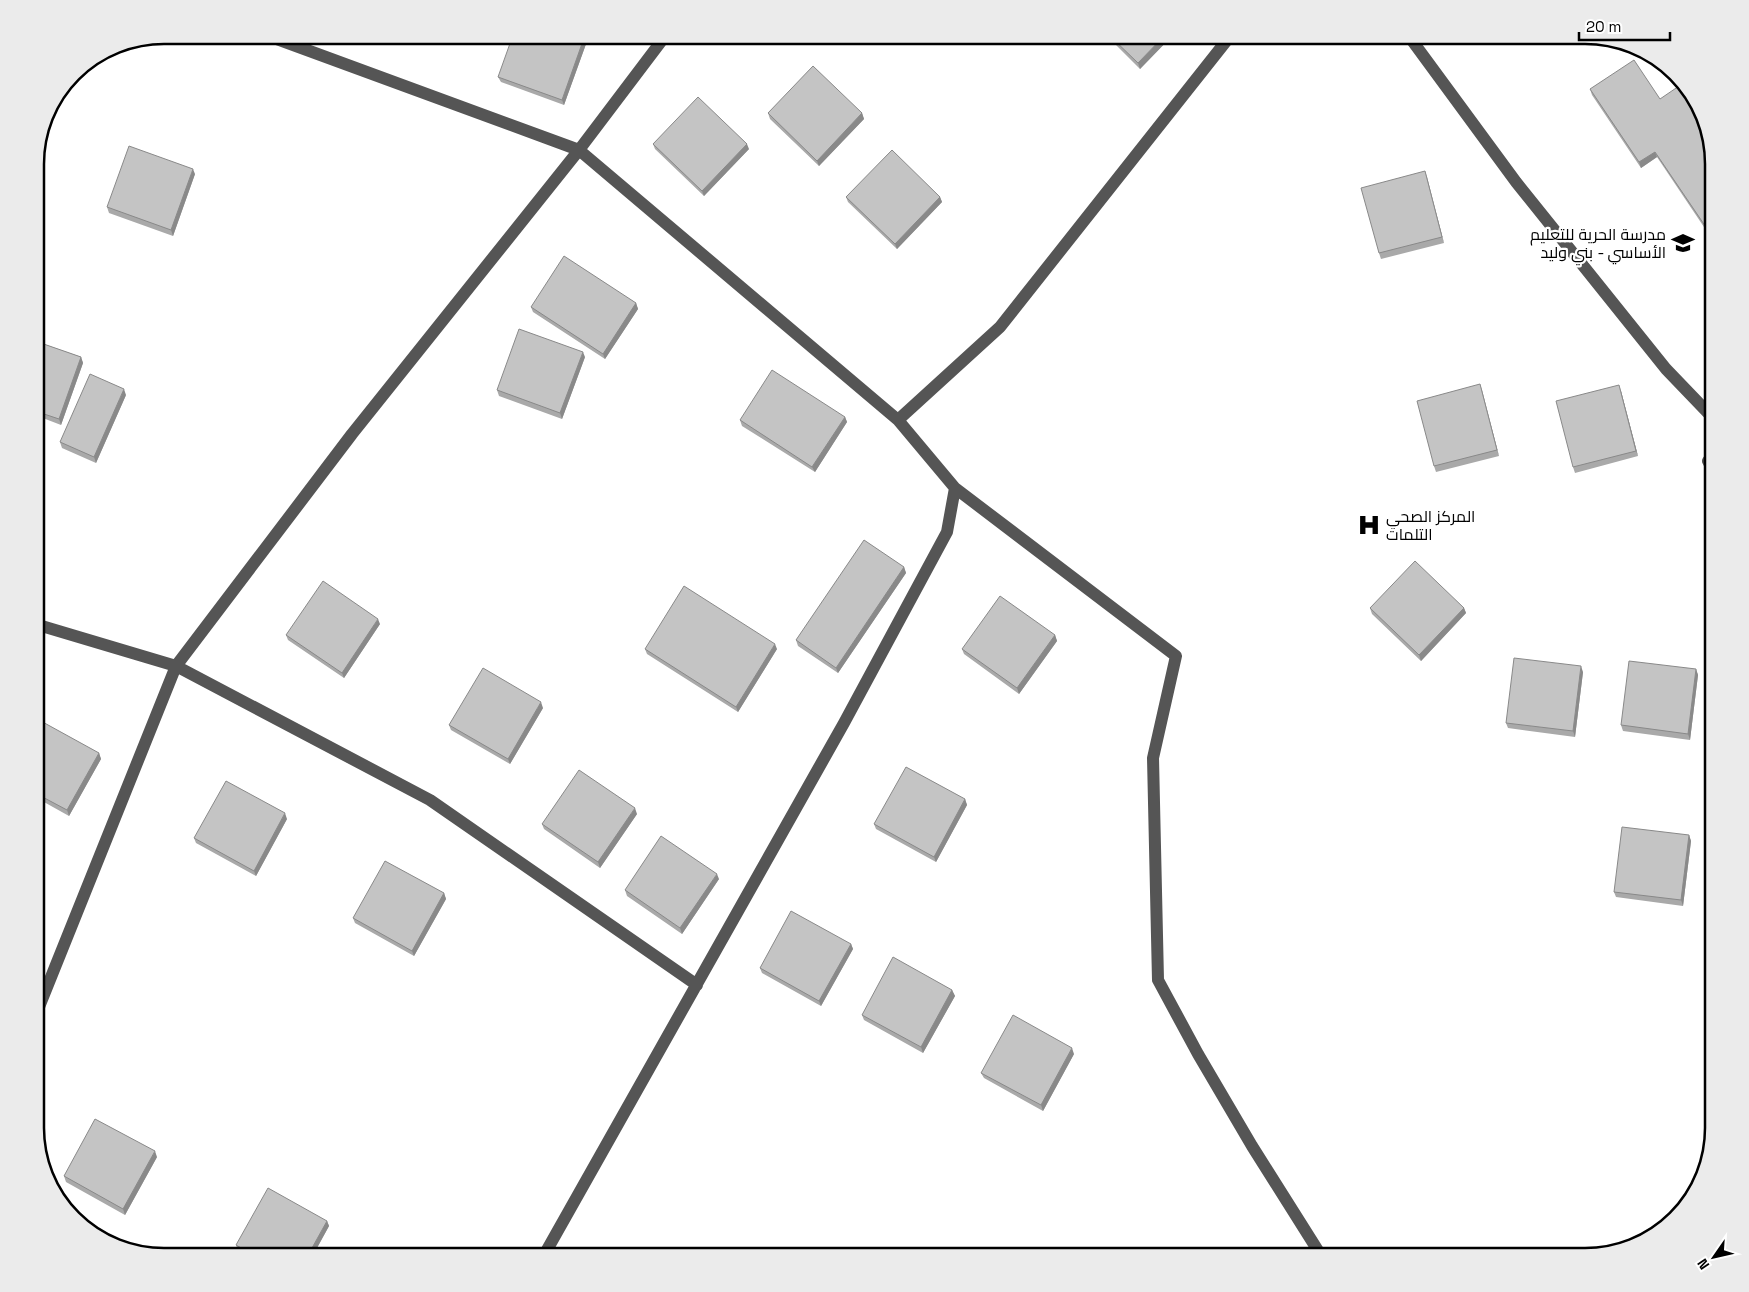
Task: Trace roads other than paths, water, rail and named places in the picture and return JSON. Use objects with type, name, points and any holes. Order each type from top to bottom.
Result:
[{"type":"street","points":[[290,44],[578,150],[898,420],[955,488],[1176,656],[1153,758],[1158,980],[1198,1054],[1247,1137],[1316,1248]]},
{"type":"street","points":[[44,995],[176,666],[352,434],[578,150],[659,44]]},
{"type":"street","points":[[898,420],[1000,327],[1224,44]]},
{"type":"street","points":[[1415,44],[1516,182],[1666,369],[1705,410]]},
{"type":"street","points":[[548,1248],[844,723],[947,532],[955,488]]},
{"type":"street","points":[[44,627],[176,666],[430,800],[696,985]]},
{"type":"place","name":"مدرسة الحرية للتعليم الأساسي - بني وليد","points":[[1683,243]]},
{"type":"place","name":"المركز الصحي التلمات","points":[[1369,525]]}]
